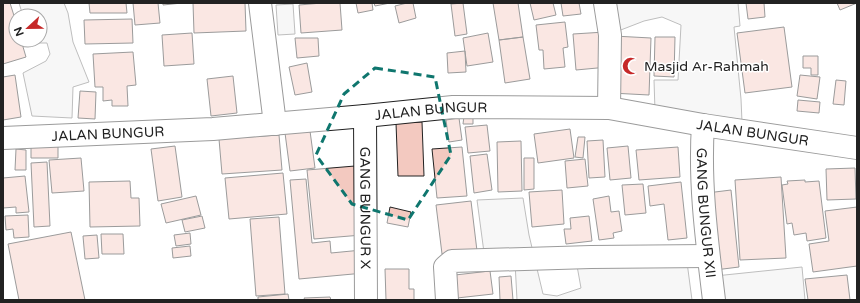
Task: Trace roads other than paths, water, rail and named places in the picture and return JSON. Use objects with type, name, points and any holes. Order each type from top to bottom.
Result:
[{"type":"street","points":[[260,3],[274,124]]},
{"type":"street","points":[[605,3],[610,35],[610,108]]},
{"type":"street","name":"JALAN BUNGUR","points":[[3,138],[213,129],[453,107],[610,108],[703,125],[857,148]]},
{"type":"street","name":"GANG BUNGUR X","points":[[365,116],[366,300]]},
{"type":"street","name":"GANG BUNGUR XII","points":[[703,125],[701,148],[703,190],[708,256],[714,300]]},
{"type":"street","points":[[447,300],[445,267],[452,261],[591,257],[708,256]]},
{"type":"place","name":"Masjid Ar-Rahmah","points":[[631,66]]}]
